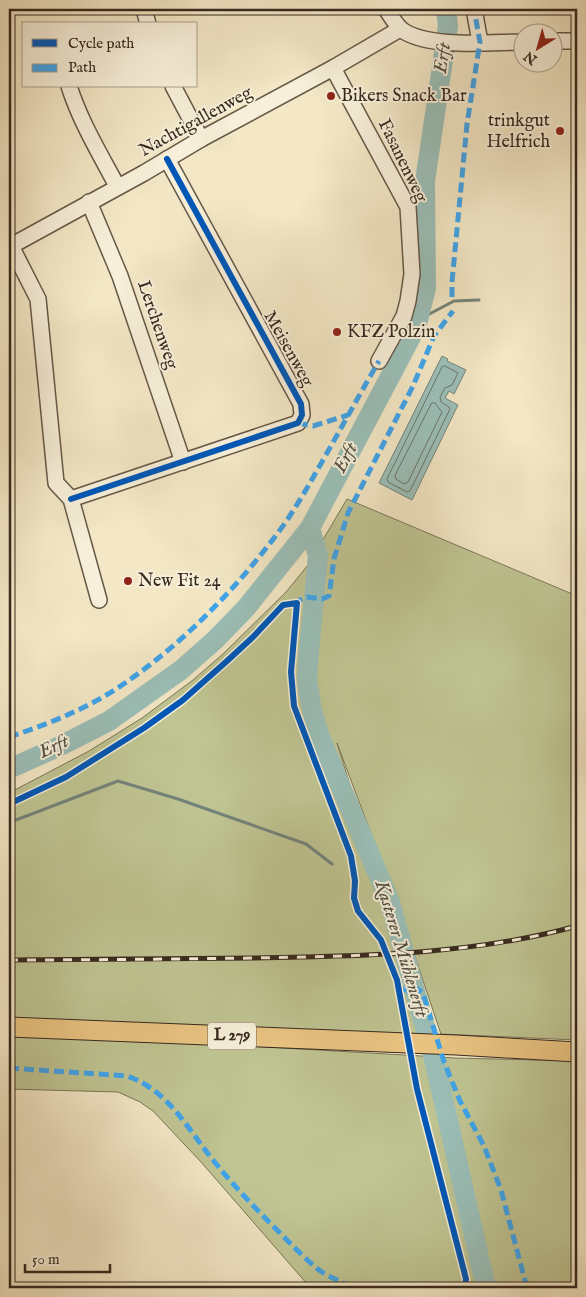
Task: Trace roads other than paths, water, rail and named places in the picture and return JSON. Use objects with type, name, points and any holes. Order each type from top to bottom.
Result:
[{"type":"main road","name":"L 279","points":[[9,1027],[456,1045],[577,1052]]},
{"type":"street","points":[[144,9],[147,22]]},
{"type":"street","points":[[386,9],[400,29],[413,37],[433,41],[514,42]]},
{"type":"street","points":[[473,42],[474,9]]},
{"type":"street","name":"Nachtigallenweg","points":[[10,246],[201,139],[333,68],[400,29]]},
{"type":"street","points":[[564,41],[577,41]]},
{"type":"street","name":"Fasanenweg","points":[[333,68],[408,208],[412,274],[408,301],[404,316],[379,361]]},
{"type":"street","points":[[70,88],[86,126],[118,186]]},
{"type":"street","points":[[174,88],[201,139]]},
{"type":"street","name":"Meisenweg","points":[[71,499],[298,424],[302,415],[301,404],[167,159]]},
{"type":"street","name":"Lerchenweg","points":[[89,202],[120,276],[183,462]]},
{"type":"street","points":[[10,246],[38,298],[56,483],[71,499],[99,600]]},
{"type":"water","points":[[442,356],[448,359],[447,361],[466,370],[454,394],[449,391],[445,398],[458,405],[412,500],[379,483]]},
{"type":"waterway","name":"Erft","points":[[9,769],[109,721],[181,670],[215,640],[246,608],[310,528],[411,337],[418,320],[426,288],[425,181],[448,26],[446,9]]},
{"type":"waterway","points":[[418,320],[454,301],[479,300]]},
{"type":"waterway","name":"Kasterer Mühlenerft","points":[[310,528],[318,556],[307,679],[312,710],[321,740],[390,902],[434,1059],[486,1288]]},
{"type":"waterway","points":[[16,820],[118,781],[178,799],[306,844],[332,864]]},
{"type":"railway","points":[[9,960],[376,955],[497,943],[577,926]]},
{"type":"place","name":"Bikers Snack Bar","points":[[331,96]]},
{"type":"place","name":"trinkgut Helfrich","points":[[560,131]]},
{"type":"place","name":"KFZ Polzin","points":[[337,332]]},
{"type":"place","name":"New Fit 24","points":[[128,581]]}]
